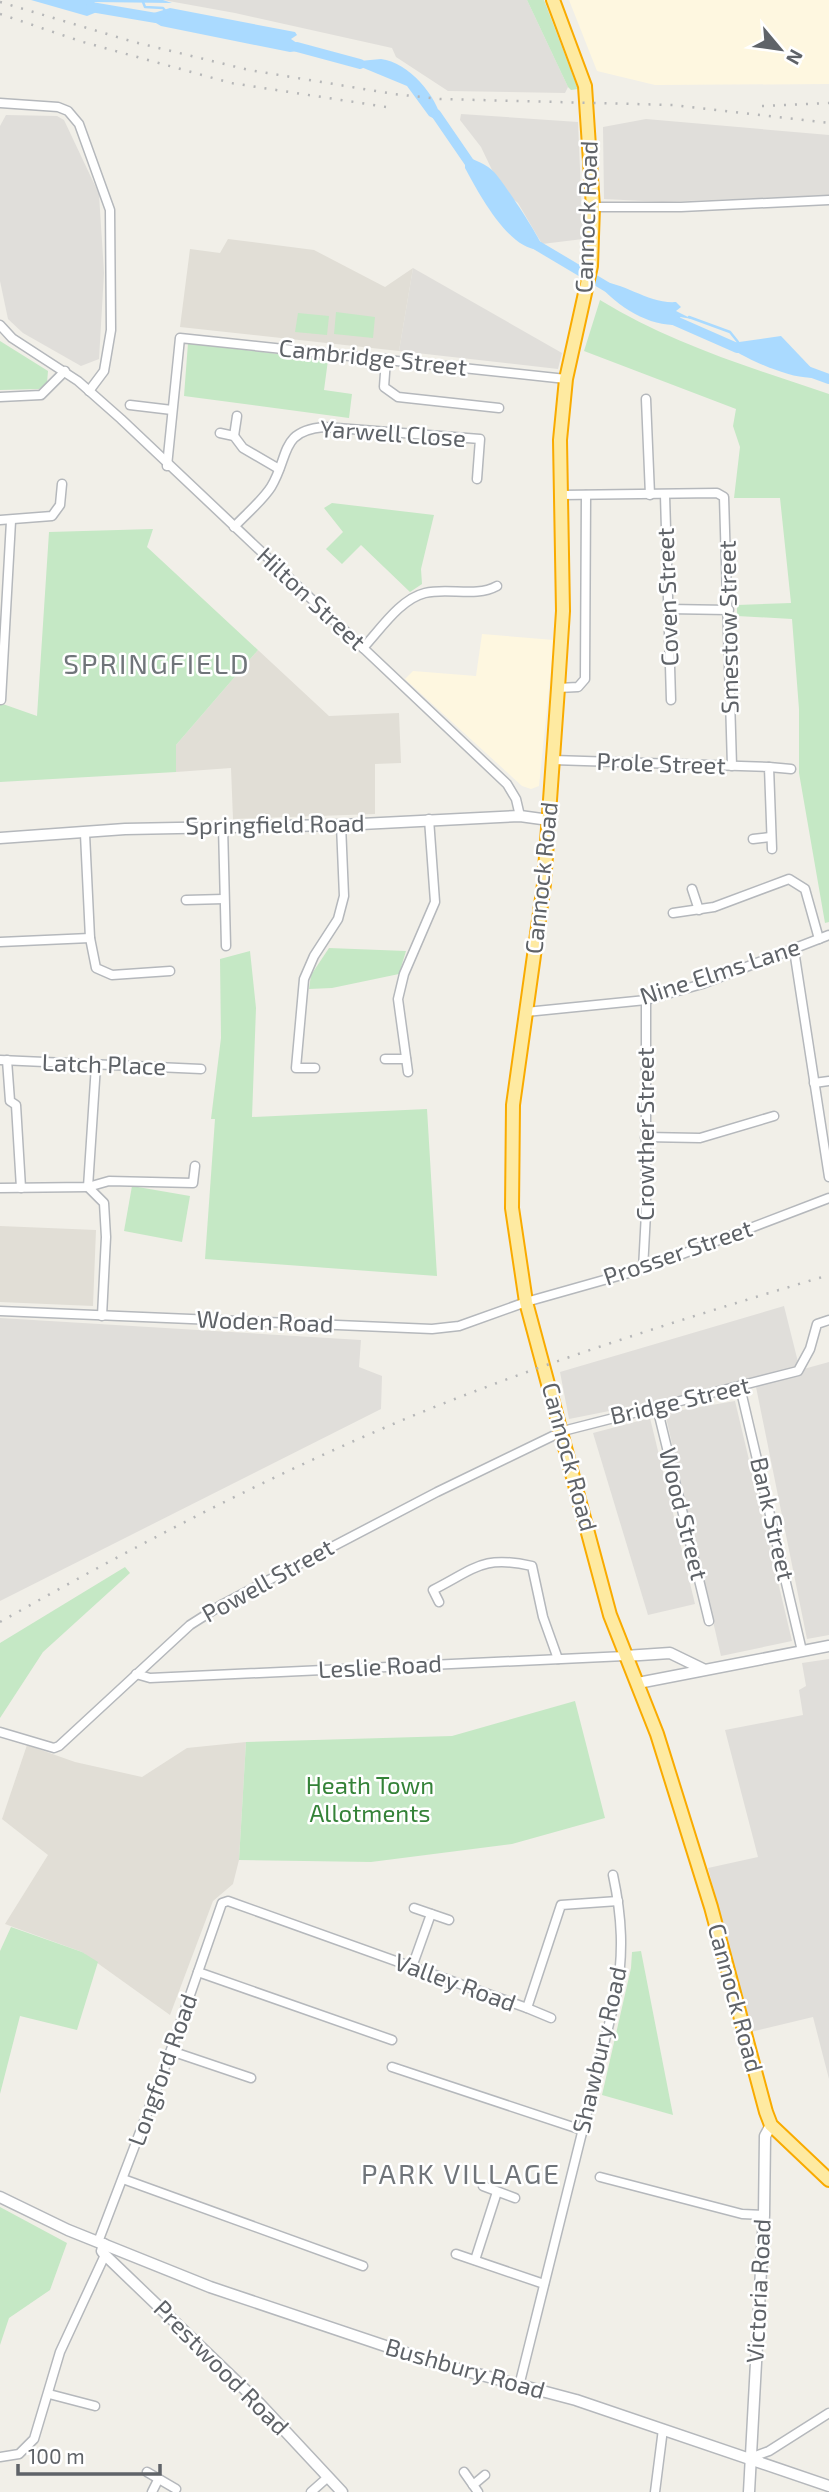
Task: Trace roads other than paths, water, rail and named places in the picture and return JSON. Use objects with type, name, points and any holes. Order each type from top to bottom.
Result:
[{"type":"highway","name":"Cannock Road","points":[[553,0],[585,86],[593,207],[591,266],[566,379],[560,440],[563,611],[544,884],[513,1105],[512,1209],[526,1302],[563,1431],[610,1615],[657,1734],[707,1893],[771,2125]]},
{"type":"highway","points":[[771,2125],[829,2180]]},
{"type":"street","points":[[0,103],[58,107],[68,111],[79,124],[110,210],[111,330],[104,371],[89,391]]},
{"type":"street","points":[[593,207],[681,207],[829,200]]},
{"type":"street","name":"Hilton Street","points":[[0,325],[12,338],[65,371],[89,391],[363,648],[507,784],[516,799],[520,816]]},
{"type":"street","name":"Cambridge Street","points":[[172,410],[180,338],[566,379]]},
{"type":"street","points":[[386,359],[384,387],[398,397],[499,408]]},
{"type":"street","points":[[0,397],[41,395],[65,371]]},
{"type":"street","points":[[646,399],[650,495]]},
{"type":"street","points":[[130,405],[172,410],[167,466]]},
{"type":"street","points":[[234,436],[237,416]]},
{"type":"street","name":"Yarwell Close","points":[[234,527],[271,487],[287,444],[303,429],[324,427],[480,439],[477,480]]},
{"type":"street","points":[[220,433],[234,436],[243,448],[279,469]]},
{"type":"street","points":[[0,520],[52,516],[61,505],[62,484]]},
{"type":"street","name":"Smestow Street","points":[[665,495],[717,493],[726,501],[732,766]]},
{"type":"street","points":[[561,495],[665,495]]},
{"type":"street","points":[[558,688],[578,687],[585,679],[586,495]]},
{"type":"street","name":"Coven Street","points":[[665,495],[671,700]]},
{"type":"street","points":[[1,700],[11,521]]},
{"type":"street","points":[[363,648],[407,601],[426,593],[487,592],[497,586]]},
{"type":"street","points":[[668,609],[729,610]]},
{"type":"street","name":"Prole Street","points":[[553,760],[791,769]]},
{"type":"street","points":[[769,767],[772,849]]},
{"type":"street","name":"Springfield Road","points":[[0,838],[223,826],[341,825],[520,816],[549,820]]},
{"type":"street","points":[[408,1072],[398,999],[404,974],[435,902],[429,819]]},
{"type":"street","points":[[315,1068],[296,1068],[304,979],[314,956],[338,919],[344,896],[341,825]]},
{"type":"street","points":[[223,826],[226,946]]},
{"type":"street","points":[[85,834],[93,962],[101,972],[112,975],[170,971]]},
{"type":"street","points":[[753,839],[770,837]]},
{"type":"street","points":[[673,913],[714,907],[789,879],[805,889],[819,939]]},
{"type":"street","points":[[692,889],[699,909]]},
{"type":"street","points":[[186,900],[224,899]]},
{"type":"street","name":"Nine Elms Lane","points":[[526,1012],[646,1000],[794,950],[829,935]]},
{"type":"street","points":[[0,942],[90,938]]},
{"type":"street","points":[[794,950],[829,1178]]},
{"type":"street","name":"Crowther Street","points":[[643,1269],[646,1213],[646,1000]]},
{"type":"street","points":[[385,1059],[406,1059]]},
{"type":"street","name":"Latch Place","points":[[20,1188],[16,1105],[10,1101],[3,1060],[201,1069]]},
{"type":"street","points":[[96,1065],[88,1187],[104,1203],[106,1237],[102,1316]]},
{"type":"street","points":[[814,1083],[829,1081]]},
{"type":"street","points":[[645,1138],[700,1138],[774,1116]]},
{"type":"street","points":[[0,1188],[88,1187],[109,1181],[193,1183],[195,1166]]},
{"type":"street","name":"Prosser Street","points":[[526,1302],[643,1269],[829,1198]]},
{"type":"street","name":"Woden Road","points":[[0,1311],[432,1329],[459,1326],[526,1302]]},
{"type":"street","name":"Bridge Street","points":[[563,1431],[797,1371],[810,1349],[817,1324],[829,1320]]},
{"type":"street","name":"Bank Street","points":[[740,1387],[802,1651]]},
{"type":"street","name":"Wood Street","points":[[657,1407],[709,1621]]},
{"type":"street","name":"Powell Street","points":[[0,1732],[54,1748],[59,1746],[198,1618],[437,1492],[563,1431]]},
{"type":"street","points":[[439,1602],[433,1590],[491,1561],[503,1560],[532,1566],[543,1617],[558,1659]]},
{"type":"street","points":[[638,1683],[829,1646]]},
{"type":"street","points":[[625,1656],[670,1653],[704,1669]]},
{"type":"street","name":"Leslie Road","points":[[136,1674],[150,1678],[625,1656]]},
{"type":"street","name":"Shawbury Road","points":[[519,2386],[623,1959],[613,1875]]},
{"type":"street","name":"Valley Road","points":[[228,1901],[527,2008],[562,1905],[618,1901]]},
{"type":"street","name":"Longford Road","points":[[0,2457],[19,2454],[34,2439],[60,2352],[102,2247],[123,2179],[171,2051],[218,1909],[228,1901]]},
{"type":"street","points":[[414,1908],[449,1920]]},
{"type":"street","points":[[412,1967],[431,1914]]},
{"type":"street","points":[[198,1972],[393,2040]]},
{"type":"street","points":[[527,2008],[551,2018]]},
{"type":"street","points":[[171,2051],[251,2078]]},
{"type":"street","points":[[392,2067],[582,2130]]},
{"type":"street","name":"Victoria Road","points":[[749,2492],[764,2215],[765,2136],[771,2125]]},
{"type":"street","points":[[600,2177],[742,2214],[764,2215]]},
{"type":"street","points":[[123,2179],[363,2266]]},
{"type":"street","points":[[483,2186],[515,2198]]},
{"type":"street","points":[[475,2260],[497,2192]]},
{"type":"street","name":"Bushbury Road","points":[[0,2197],[102,2247],[210,2287],[393,2349],[576,2400],[829,2487]]},
{"type":"street","name":"Prestwood Road","points":[[102,2247],[124,2273],[259,2403],[342,2492]]},
{"type":"street","points":[[456,2254],[544,2284]]},
{"type":"street","points":[[124,2273],[126,2262],[133,2257]]},
{"type":"street","points":[[48,2394],[95,2406]]},
{"type":"street","points":[[750,2458],[769,2451],[829,2413]]},
{"type":"street","points":[[655,2492],[663,2429]]},
{"type":"street","points":[[147,2472],[176,2488]]},
{"type":"street","points":[[464,2472],[475,2489],[485,2475]]},
{"type":"street","points":[[311,2492],[328,2477]]},
{"type":"street","points":[[152,2492],[158,2480]]},
{"type":"water","points":[[31,0],[163,0],[172,3],[94,2],[102,10],[87,16]]},
{"type":"water","points":[[170,8],[295,32],[297,35],[291,39],[307,50],[290,52],[161,26],[144,16]]},
{"type":"water","points":[[381,59],[401,66],[420,82],[435,102],[442,123],[429,116],[407,86],[349,62]]},
{"type":"water","points":[[465,156],[484,164],[494,172],[521,210],[543,249],[531,248],[519,242],[497,220],[465,168]]},
{"type":"water","points":[[596,281],[617,285],[656,300],[676,302],[681,307],[676,311],[692,319],[680,317],[682,324],[670,325],[646,319],[612,298]]},
{"type":"water","points":[[781,336],[819,376],[810,378],[785,373],[743,356],[725,344]]},
{"type":"waterway","points":[[143,2],[145,7],[163,8],[168,14]]},
{"type":"waterway","points":[[91,7],[156,18]]},
{"type":"waterway","points":[[297,47],[360,64]]},
{"type":"waterway","points":[[436,114],[471,165]]},
{"type":"waterway","points":[[533,243],[607,287]]},
{"type":"waterway","points":[[689,317],[730,332],[738,342]]},
{"type":"waterway","points":[[671,319],[737,348]]},
{"type":"waterway","points":[[807,371],[829,379]]},
{"type":"railway","points":[[0,2],[134,42],[249,70],[394,94],[440,99],[673,105],[829,123]]},
{"type":"railway","points":[[0,14],[83,42],[231,83],[393,108]]},
{"type":"railway","points":[[762,106],[829,103]]},
{"type":"railway","points":[[0,1622],[213,1508],[376,1431],[579,1354],[829,1275]]},
{"type":"district","name":"SPRINGFIELD","points":[[157,664]]},
{"type":"district","name":"PARK VILLAGE","points":[[461,2174]]},
{"type":"park label","name":"Heath Town Allotments","points":[[370,1800]]}]
